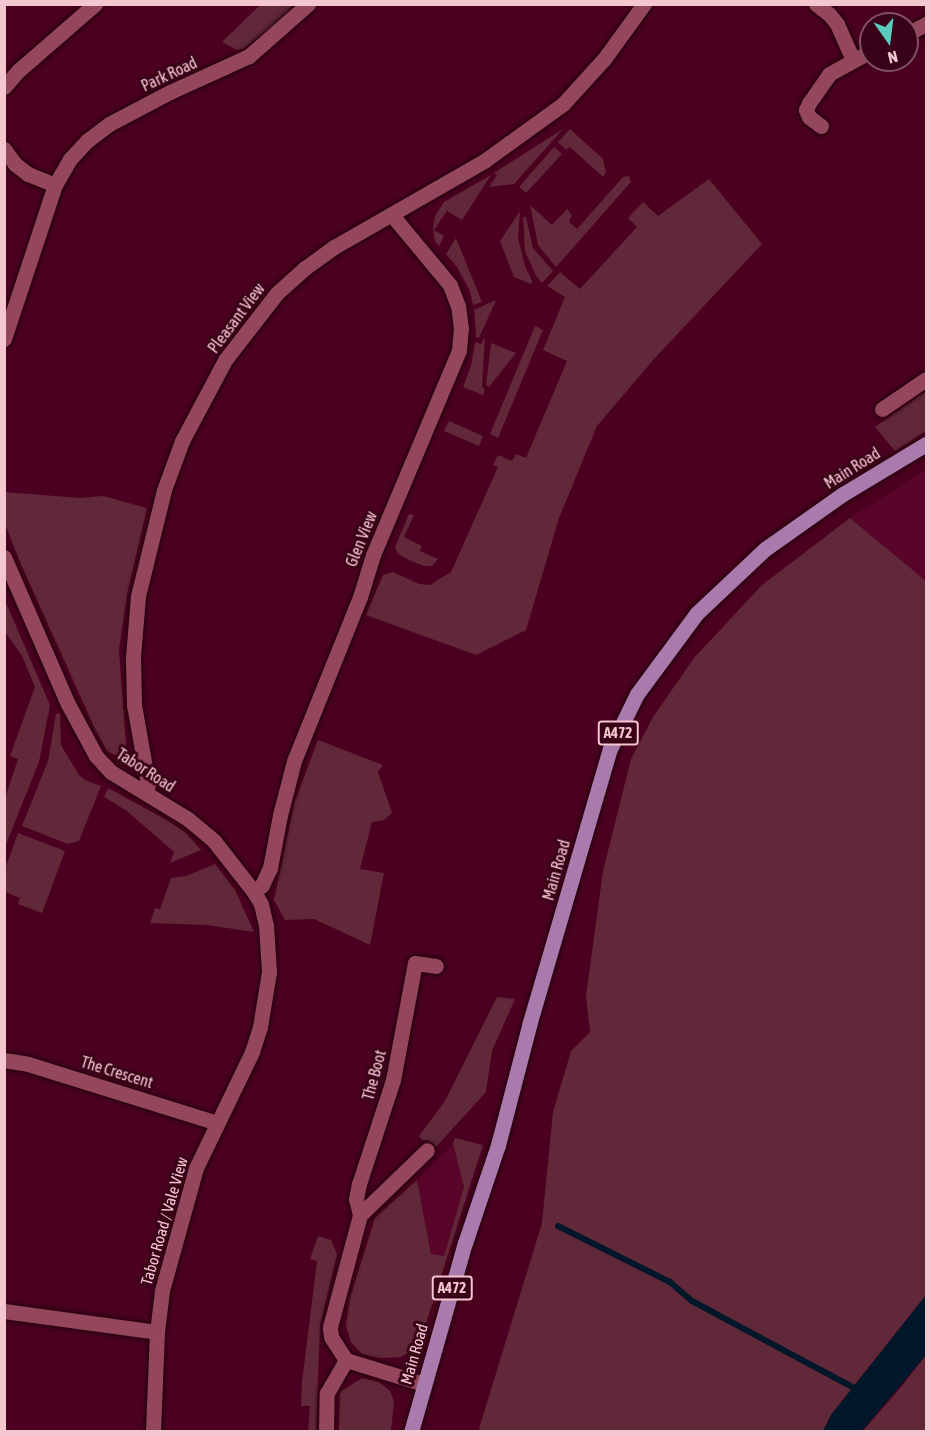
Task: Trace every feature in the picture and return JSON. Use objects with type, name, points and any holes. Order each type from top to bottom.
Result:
[{"type":"main road","name":"Main Road","points":[[411,1431],[465,1242],[498,1145],[610,749],[638,694],[697,613],[765,549],[843,494],[927,444]]},
{"type":"street","points":[[4,87],[19,70],[95,4]]},
{"type":"street","name":"Park Road","points":[[4,339],[55,185],[70,159],[88,140],[109,124],[170,92],[249,56],[308,4]]},
{"type":"street","name":"Pleasant View","points":[[146,792],[148,784],[134,705],[133,657],[138,596],[164,490],[182,441],[225,360],[276,293],[333,247],[484,161],[563,104],[629,26],[644,4]]},
{"type":"street","points":[[816,4],[830,14],[837,24],[853,60]]},
{"type":"street","points":[[821,126],[808,117],[806,110],[809,103],[829,74],[859,57]]},
{"type":"street","points":[[4,148],[15,164],[28,174],[55,185]]},
{"type":"street","name":"Glen View","points":[[254,892],[267,878],[294,761],[360,597],[373,555],[459,350],[461,329],[458,306],[450,285],[391,214]]},
{"type":"street","points":[[882,409],[927,379]]},
{"type":"street","name":"Tabor Road","points":[[4,557],[68,704],[96,756],[111,772],[188,819],[214,841],[254,892],[261,904],[266,926]]},
{"type":"street","name":"Tabor Road / Vale View","points":[[153,1431],[156,1332],[162,1292],[186,1197],[198,1162],[252,1052],[260,1027],[269,972],[266,926]]},
{"type":"street","name":"The Boot","points":[[360,1215],[356,1199],[359,1184],[393,1080],[415,963],[436,966]]},
{"type":"street","name":"The Crescent","points":[[4,1060],[50,1070],[217,1123]]},
{"type":"street","points":[[424,1384],[346,1360],[331,1337],[330,1327],[360,1215],[426,1150]]},
{"type":"street","points":[[4,1311],[156,1332]]},
{"type":"street","points":[[326,1431],[327,1393],[346,1360]]},
{"type":"shaded area","points":[[260,5],[293,5],[283,19],[243,49],[237,50],[222,42]]},
{"type":"shaded area","points":[[563,129],[514,184],[489,187],[497,175],[494,173]]},
{"type":"shaded area","points":[[570,129],[603,159],[606,172],[603,177],[570,147],[566,150],[558,142]]},
{"type":"shaded area","points":[[554,147],[562,154],[526,193],[519,187]]},
{"type":"shaded area","points":[[491,175],[462,220],[447,211],[434,230],[444,236],[439,246],[435,241],[433,229],[435,216],[444,202]]},
{"type":"shaded area","points":[[629,176],[631,182],[556,267],[538,245],[530,205],[552,225],[567,209],[572,215],[569,222],[577,229],[623,177]]},
{"type":"shaded area","points":[[709,179],[762,244],[654,359],[597,426],[559,518],[526,630],[476,655],[366,615],[383,575],[393,572],[419,584],[430,585],[451,572],[498,467],[493,465],[498,455],[512,461],[516,454],[526,458],[567,361],[543,350],[565,297],[547,286],[560,272],[580,289],[637,227],[628,218],[643,202],[658,216]]},
{"type":"shaded area","points":[[520,211],[518,238],[531,284],[514,277],[500,241]]},
{"type":"shaded area","points":[[523,217],[526,217],[533,248],[553,271],[542,283],[536,276],[525,251]]},
{"type":"shaded area","points":[[456,238],[482,302],[473,305],[470,291],[457,267],[446,254]]},
{"type":"shaded area","points":[[496,300],[479,338],[476,337],[474,310]]},
{"type":"shaded area","points":[[535,326],[543,330],[498,438],[490,434]]},
{"type":"shaded area","points":[[485,337],[483,395],[463,387],[471,366],[475,342],[481,344]]},
{"type":"shaded area","points":[[491,343],[516,353],[489,387],[486,385]]},
{"type":"shaded area","points":[[926,391],[926,431],[895,451],[875,427]]},
{"type":"shaded area","points":[[449,421],[483,436],[479,446],[444,431]]},
{"type":"shaded area","points":[[926,470],[926,581],[850,518]]},
{"type":"shaded area","points":[[4,492],[80,498],[103,496],[147,508],[127,594],[119,650],[126,744],[124,754],[119,757],[107,751],[95,729],[20,562],[5,524]]},
{"type":"shaded area","points":[[409,514],[414,515],[404,537],[422,546],[420,551],[438,559],[432,566],[424,566],[398,554],[395,547]]},
{"type":"shaded area","points":[[850,518],[926,581],[926,1295],[831,1415],[823,1431],[478,1432],[542,1223],[553,1112],[571,1051],[590,1032],[586,996],[603,871],[631,759],[653,717],[694,658],[762,585]]},
{"type":"shaded area","points":[[4,598],[50,705],[39,762],[5,847],[5,798],[18,759],[10,756],[35,687],[22,656],[5,632]]},
{"type":"shaded area","points":[[60,713],[61,745],[79,775],[101,786],[79,841],[68,844],[22,826],[48,761],[56,714]]},
{"type":"shaded area","points":[[318,740],[383,765],[378,772],[392,813],[384,820],[372,822],[360,869],[384,873],[370,945],[314,919],[285,920],[274,900],[295,801]]},
{"type":"shaded area","points":[[108,788],[186,833],[201,850],[170,863],[174,852],[127,811],[104,797]]},
{"type":"shaded area","points":[[18,833],[65,851],[42,913],[18,904],[20,898],[5,892],[5,869]]},
{"type":"shaded area","points":[[215,864],[235,890],[254,932],[207,925],[150,923],[155,908],[160,909],[171,878],[186,876]]},
{"type":"shaded area","points":[[497,997],[515,999],[492,1051],[486,1092],[436,1147],[419,1136],[445,1101]]},
{"type":"shaded area","points":[[455,1138],[483,1145],[423,1333],[414,1349],[401,1357],[380,1358],[362,1354],[351,1342],[346,1326],[350,1298],[375,1218],[417,1180],[431,1254],[444,1256],[464,1187],[453,1144]]},
{"type":"shaded area","points":[[453,1144],[464,1187],[444,1257],[431,1254],[417,1180]]},
{"type":"shaded area","points":[[318,1236],[331,1240],[337,1254],[320,1326],[316,1431],[308,1431],[310,1406],[301,1406],[302,1382],[317,1261],[310,1259]]},
{"type":"shaded area","points":[[926,1355],[926,1431],[862,1432],[902,1386]]},
{"type":"shaded area","points":[[362,1378],[379,1382],[390,1391],[394,1401],[391,1431],[339,1431],[340,1392]]},
{"type":"water","points":[[926,1295],[926,1355],[862,1431],[823,1431],[831,1415]]},
{"type":"waterway","points":[[558,1226],[670,1282],[692,1301],[860,1391]]}]
